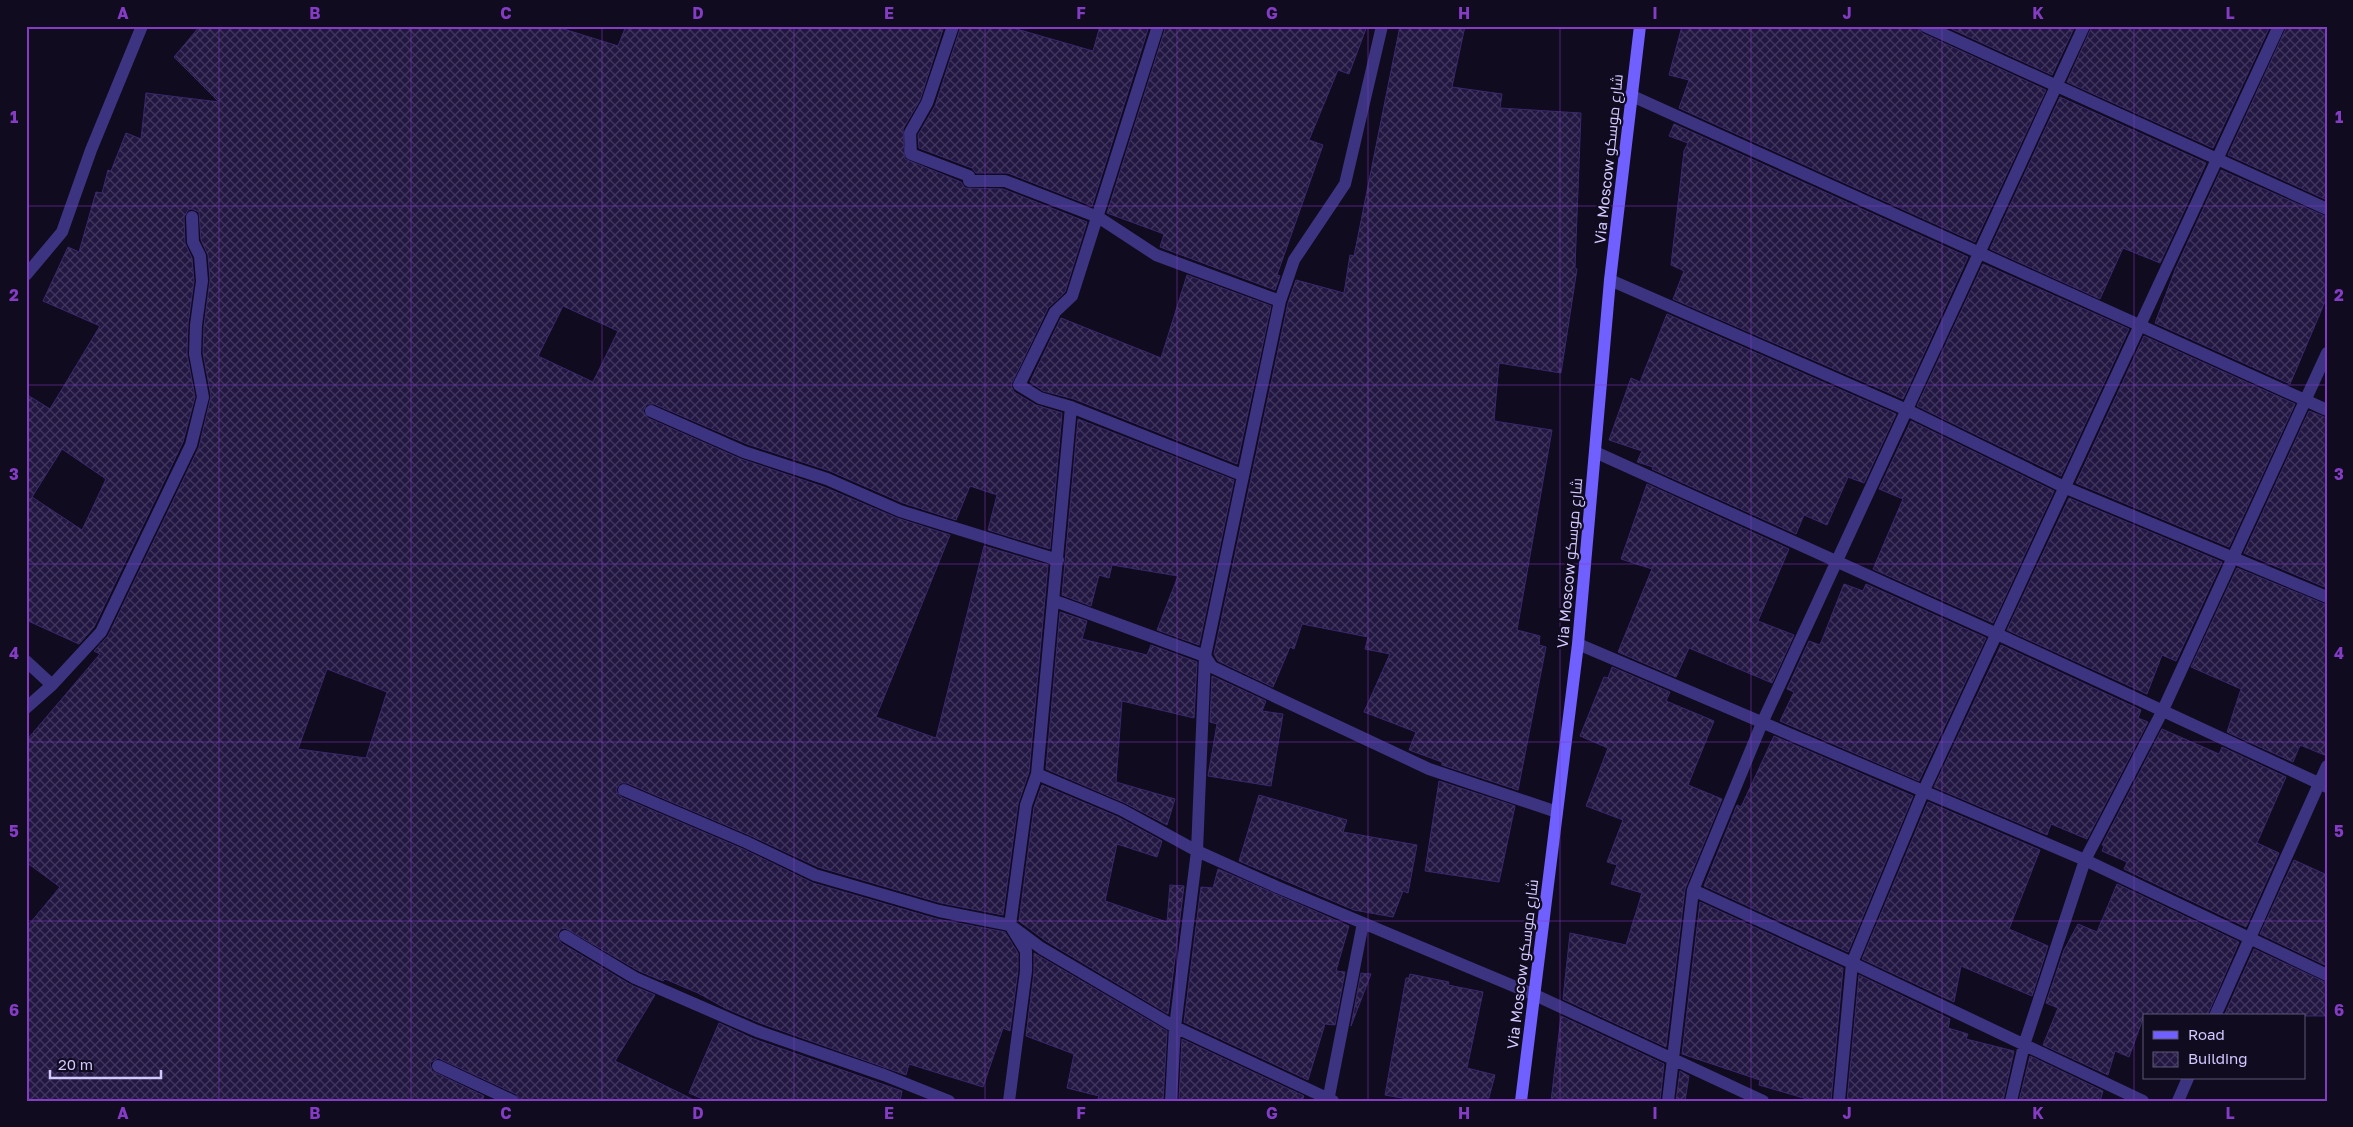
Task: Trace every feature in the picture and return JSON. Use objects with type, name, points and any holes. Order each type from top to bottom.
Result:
[{"type":"main road","name":"Via Moscow شارع موسكو","points":[[1520,1101],[1535,995],[1578,644],[1610,280],[1630,95],[1640,26]]},
{"type":"street","points":[[26,275],[62,232],[91,150],[142,26]]},
{"type":"street","points":[[953,26],[927,103],[910,133],[912,154],[969,176],[969,181],[1005,181],[1098,217],[1156,255],[1280,301]]},
{"type":"street","points":[[1158,26],[1072,296],[1055,312],[1019,385],[1040,398],[1072,407],[1242,475]]},
{"type":"street","points":[[1171,1101],[1175,1027],[1197,851],[1204,656],[1280,301],[1294,260],[1345,184],[1382,26]]},
{"type":"street","points":[[1925,26],[2327,209]]},
{"type":"street","points":[[1668,1101],[1693,890],[1762,723],[1981,254],[2084,26]]},
{"type":"street","points":[[1839,1101],[1852,962],[1924,790],[2066,488],[2279,26]]},
{"type":"street","points":[[1630,95],[2327,410]]},
{"type":"street","points":[[26,708],[52,685],[101,632],[192,445],[203,396],[195,354],[196,325],[202,281],[200,256],[193,242],[192,217]]},
{"type":"street","points":[[1610,280],[1907,410],[2066,488],[2232,559],[2327,597]]},
{"type":"street","points":[[2011,1101],[2024,1045],[2084,860],[2162,712],[2327,353]]},
{"type":"street","points":[[1009,1101],[1026,971],[1026,951],[1010,925],[1026,805],[1037,774],[1072,407]]},
{"type":"street","points":[[651,411],[744,452],[827,479],[900,511],[1058,560]]},
{"type":"street","points":[[1595,452],[1997,634],[2323,786]]},
{"type":"street","points":[[1054,601],[1204,656],[1212,667],[1429,770],[1557,812]]},
{"type":"street","points":[[1578,644],[1924,790],[2084,860],[2327,974]]},
{"type":"street","points":[[26,661],[52,685]]},
{"type":"street","points":[[2216,1014],[2323,786],[2327,766]]},
{"type":"street","points":[[1037,774],[1122,810],[1197,851],[1535,995],[1763,1101]]},
{"type":"street","points":[[624,790],[746,842],[815,876],[939,911],[1010,925],[1041,948],[1175,1027],[1330,1100],[1363,923]]},
{"type":"street","points":[[1693,890],[1852,962],[2143,1101]]},
{"type":"street","points":[[565,936],[635,978],[756,1031],[884,1075],[949,1101]]},
{"type":"street","points":[[438,1066],[513,1101]]},
{"type":"street","points":[[2178,1101],[2187,1080]]},
{"type":"building","points":[[200,26],[554,26],[618,46],[626,26],[944,26],[920,100],[903,129],[905,159],[961,182],[965,188],[1003,189],[1087,222],[1065,292],[1048,308],[1011,385],[1014,392],[1036,405],[1062,413],[1050,549],[988,530],[997,495],[970,486],[956,520],[903,503],[830,471],[747,444],[654,404],[647,404],[643,411],[648,418],[741,459],[824,487],[897,518],[950,535],[876,717],[936,738],[984,546],[1048,565],[1029,772],[1018,804],[1003,915],[941,903],[818,867],[749,835],[627,783],[620,783],[616,790],[621,797],[743,849],[813,883],[937,919],[1005,932],[1018,953],[1018,970],[1010,1031],[1003,1028],[983,1087],[909,1064],[906,1075],[760,1023],[725,1008],[698,993],[665,979],[663,981],[639,971],[565,928],[561,929],[557,935],[561,943],[631,985],[655,995],[615,1061],[696,1101],[521,1101],[516,1094],[438,1058],[430,1063],[432,1071],[484,1096],[482,1101],[26,1101],[26,928],[60,887],[26,862],[26,741],[100,654],[94,651],[108,636],[199,447],[211,396],[203,353],[204,326],[210,280],[208,255],[201,240],[199,212],[192,209],[188,210],[184,217],[185,243],[192,258],[194,281],[188,324],[187,354],[195,397],[183,442],[94,627],[79,644],[26,620],[26,394],[50,409],[100,326],[43,301],[68,247],[79,252],[96,192],[102,193],[108,170],[111,171],[126,133],[141,139],[146,93],[219,102],[174,57]],"holes":[[[563,306],[618,331],[593,382],[538,356]],[[62,449],[106,479],[82,530],[32,497]],[[327,669],[387,692],[366,758],[298,749]]]},
{"type":"building","points":[[961,26],[1006,26],[1093,51],[1100,26],[1149,26],[1092,206],[1008,173],[976,173],[972,168],[919,148],[918,135],[935,106]]},
{"type":"building","points":[[1166,26],[1367,26],[1349,74],[1338,70],[1309,140],[1323,145],[1277,275],[1280,276],[1275,290],[1160,247],[1164,234],[1107,213]]},
{"type":"building","points":[[1400,26],[1465,26],[1452,87],[1502,94],[1500,108],[1581,113],[1575,268],[1577,269],[1561,373],[1499,363],[1494,421],[1552,430],[1517,630],[1540,636],[1539,645],[1546,647],[1518,790],[1442,765],[1442,762],[1409,750],[1416,732],[1364,712],[1390,654],[1365,649],[1368,637],[1302,624],[1294,649],[1290,647],[1273,687],[1218,661],[1214,654],[1288,303],[1296,280],[1344,293],[1350,255],[1354,256]]},
{"type":"building","points":[[1682,26],[1917,26],[1922,33],[2046,90],[1975,242],[1679,108],[1689,80],[1669,75]]},
{"type":"building","points":[[1945,26],[2075,26],[2052,75]]},
{"type":"building","points":[[2092,26],[2270,26],[2213,148],[2067,82]]},
{"type":"building","points":[[2287,26],[2327,26],[2327,200],[2228,155]]},
{"type":"building","points":[[2060,97],[2206,163],[2160,263],[2123,248],[2100,299],[1990,249]]},
{"type":"building","points":[[1674,124],[1968,257],[1903,399],[1673,299],[1684,271],[1671,265],[1684,151],[1688,143],[1669,136]]},
{"type":"building","points":[[2221,170],[2327,217],[2327,297],[2290,384],[2155,323],[2175,270]]},
{"type":"building","points":[[1983,264],[2129,329],[2061,476],[1917,406]]},
{"type":"building","points":[[1187,275],[1271,306],[1237,464],[1074,399],[1043,391],[1030,382],[1061,318],[1161,358]]},
{"type":"building","points":[[1667,314],[1896,414],[1864,483],[1848,477],[1827,525],[1804,515],[1796,534],[1652,469],[1653,467],[1637,462],[1642,451],[1609,440],[1631,378],[1640,382]]},
{"type":"building","points":[[2144,336],[2295,404],[2229,547],[2076,483]]},
{"type":"building","points":[[2309,411],[2327,418],[2327,588],[2244,553]]},
{"type":"building","points":[[1078,419],[1234,480],[1199,645],[1157,630],[1178,576],[1112,565],[1109,578],[1099,575],[1091,606],[1062,595]]},
{"type":"building","points":[[1911,421],[2054,491],[1993,623],[1873,569],[1903,499],[1879,489]]},
{"type":"building","points":[[1647,484],[1789,549],[1758,621],[1794,635],[1772,683],[1689,648],[1676,677],[1618,652],[1652,569],[1621,559]]},
{"type":"building","points":[[2069,498],[2222,562],[2176,661],[2162,655],[2147,694],[2007,630]]},
{"type":"building","points":[[2237,568],[2327,605],[2327,756],[2300,745],[2293,762],[2227,732],[2241,689],[2191,667]]},
{"type":"building","points":[[1844,584],[1863,591],[1866,584],[1986,638],[1919,781],[1780,721],[1794,692],[1787,689],[1809,641],[1820,645]]},
{"type":"building","points":[[1060,612],[1087,621],[1082,639],[1147,655],[1151,645],[1197,662],[1194,718],[1122,701],[1116,782],[1175,799],[1167,825],[1125,803],[1046,769]]},
{"type":"building","points":[[2001,645],[2141,710],[2138,718],[2148,722],[2087,839],[2051,824],[2047,835],[1934,787]]},
{"type":"building","points":[[1612,667],[1670,692],[1666,701],[1714,721],[1688,785],[1722,799],[1685,889],[1666,1047],[1563,999],[1570,933],[1626,945],[1642,893],[1611,884],[1617,865],[1607,862],[1623,820],[1586,806],[1608,748],[1580,736],[1604,677],[1608,678]]},
{"type":"building","points":[[1212,676],[1266,701],[1262,711],[1283,714],[1271,786],[1208,776],[1217,724],[1210,722]]},
{"type":"building","points":[[2162,729],[2219,754],[2222,747],[2286,777],[2257,843],[2279,853],[2246,927],[2124,869],[2127,862],[2102,851],[2104,846],[2102,845]]},
{"type":"building","points":[[1774,736],[1913,796],[1848,952],[1704,886],[1737,805],[1741,807]]},
{"type":"building","points":[[1439,781],[1515,806],[1499,882],[1425,871]]},
{"type":"building","points":[[1042,785],[1118,817],[1162,841],[1157,857],[1117,844],[1105,901],[1167,922],[1170,885],[1184,886],[1168,1014],[1046,941],[1019,921],[1034,807]]},
{"type":"building","points":[[1259,795],[1347,820],[1343,832],[1417,845],[1408,893],[1403,891],[1393,917],[1354,910],[1239,861]]},
{"type":"building","points":[[1928,802],[2040,850],[2009,929],[2048,946],[2032,996],[1961,966],[1954,1002],[1862,959]]},
{"type":"building","points":[[2294,860],[2327,875],[2327,966],[2260,934]]},
{"type":"building","points":[[1218,869],[1349,926],[1336,971],[1345,972],[1335,1025],[1325,1024],[1308,1080],[1184,1022],[1201,887],[1213,888]]},
{"type":"building","points":[[2117,884],[2239,942],[2208,1014],[2143,1014],[2129,1057],[2115,1051],[2108,1075],[2043,1045],[2058,1008],[2046,1003],[2064,950],[2078,924],[2097,932]]},
{"type":"building","points":[[1700,902],[1843,968],[1831,1101],[1814,1101],[1759,1085],[1760,1080],[1682,1054]]},
{"type":"building","points":[[2254,949],[2327,983],[2327,1016],[2306,1016],[2306,1014],[2225,1014]]},
{"type":"building","points":[[1034,953],[1167,1031],[1163,1101],[1097,1101],[1099,1096],[1067,1088],[1074,1054],[1026,1036],[1034,972]]},
{"type":"building","points":[[1361,973],[1371,974],[1351,1026]]},
{"type":"building","points":[[1410,974],[1449,982],[1448,985],[1483,992],[1467,1068],[1495,1075],[1488,1101],[1419,1101],[1385,1095],[1406,978],[1409,978]]},
{"type":"building","points":[[1859,975],[1950,1019],[1948,1028],[1968,1034],[1966,1039],[2014,1051],[2003,1101],[1847,1101]]},
{"type":"building","points":[[1561,1016],[1664,1064],[1660,1101],[1551,1101]]},
{"type":"building","points":[[719,1023],[754,1039],[902,1091],[900,1101],[707,1101],[689,1093]]},
{"type":"building","points":[[1182,1039],[1304,1096],[1302,1101],[1179,1101]]},
{"type":"building","points":[[2030,1056],[2103,1091],[2100,1101],[2019,1101]]},
{"type":"building","points":[[1680,1071],[1689,1076],[1685,1101],[1676,1101]]}]
